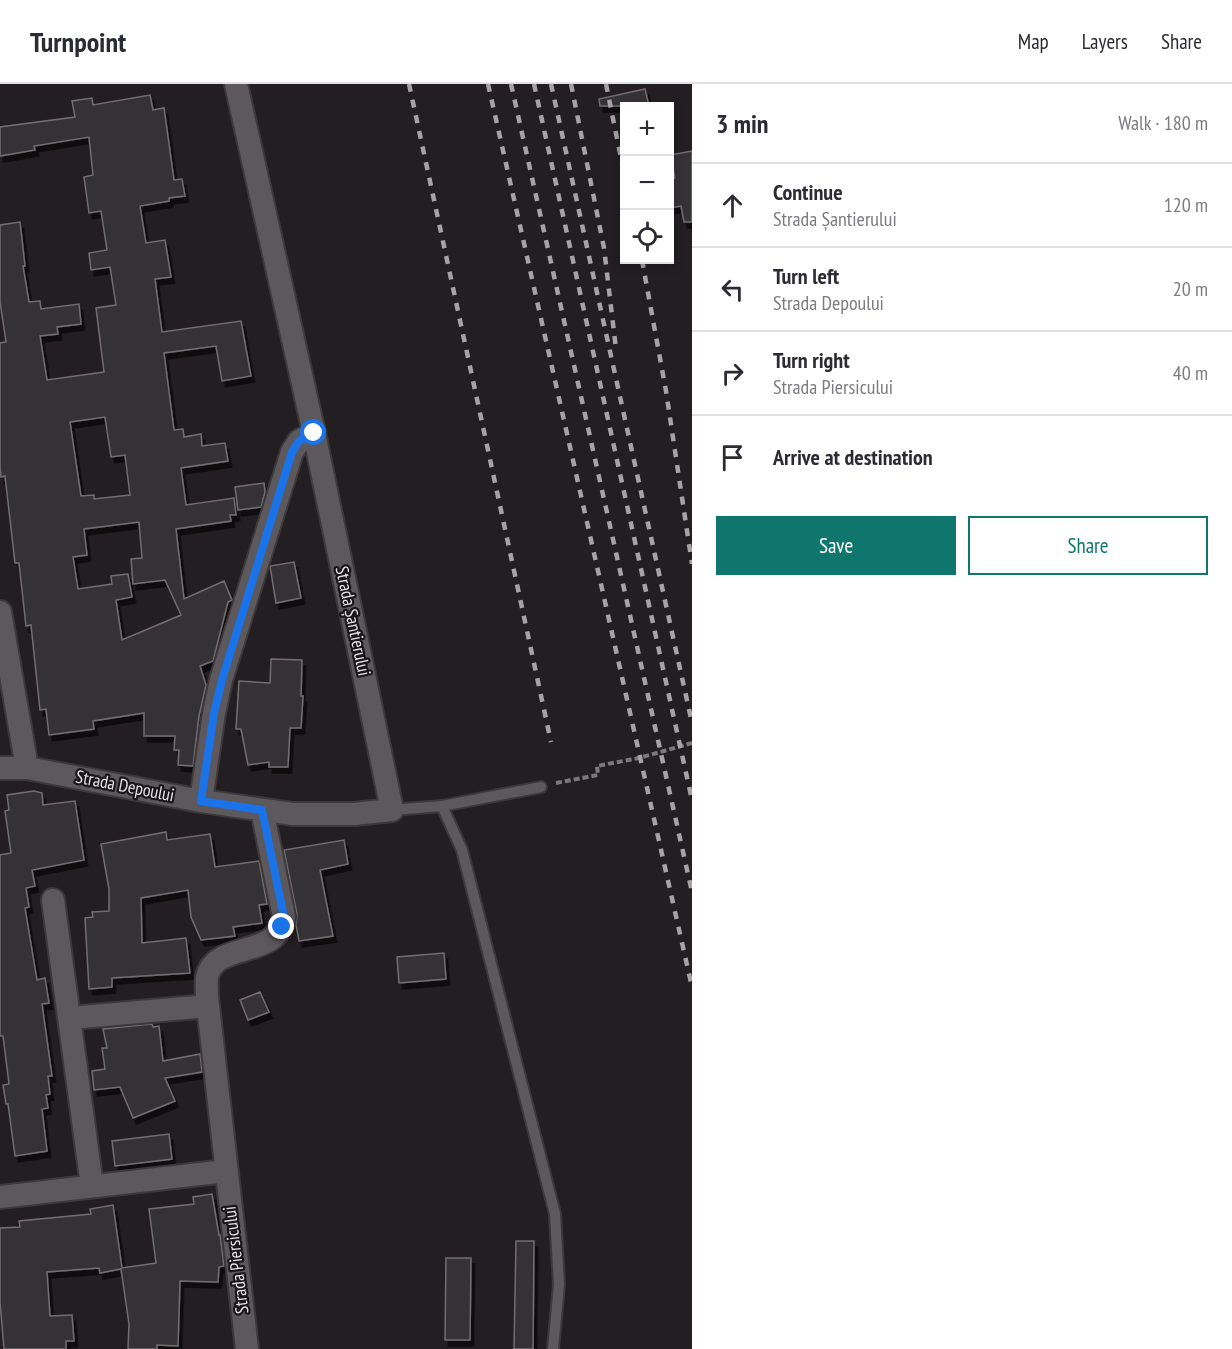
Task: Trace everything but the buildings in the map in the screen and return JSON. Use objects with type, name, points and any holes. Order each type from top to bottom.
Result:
[{"type":"street","name":"Strada Șantierului","points":[[236,84],[314,433],[392,810]]},
{"type":"street","points":[[201,801],[214,713],[237,626],[292,452],[299,441],[314,433]]},
{"type":"street","points":[[0,612],[27,768]]},
{"type":"street","name":"Strada Depoului","points":[[0,768],[27,768],[201,801],[262,810],[318,815],[392,810]]},
{"type":"street","name":"Strada Piersicului","points":[[246,1349],[207,1006],[207,977],[213,965],[223,958],[265,943],[276,937],[282,927],[284,917],[262,810]]},
{"type":"street","points":[[53,900],[92,1186]]},
{"type":"street","points":[[70,1018],[207,1006]]},
{"type":"street","points":[[0,1197],[226,1171]]},
{"type":"lane","points":[[392,810],[442,806],[541,787]]},
{"type":"lane","points":[[442,806],[462,850],[555,1214],[559,1285],[554,1349]]},
{"type":"path","points":[[541,787],[598,774],[597,766],[639,758],[692,743]]},
{"type":"railway","points":[[409,84],[551,742]]},
{"type":"railway","points":[[488,84],[692,987]]},
{"type":"railway","points":[[511,84],[692,892]]},
{"type":"railway","points":[[534,84],[692,800]]},
{"type":"railway","points":[[551,84],[692,723]]},
{"type":"railway","points":[[571,84],[604,248],[616,349]]},
{"type":"railway","points":[[606,84],[621,156]]},
{"type":"railway","points":[[643,264],[666,391],[692,564]]},
{"type":"route","points":[[282,927],[284,917],[262,810],[201,801],[214,713],[237,626],[292,452],[299,441],[314,433]]}]
